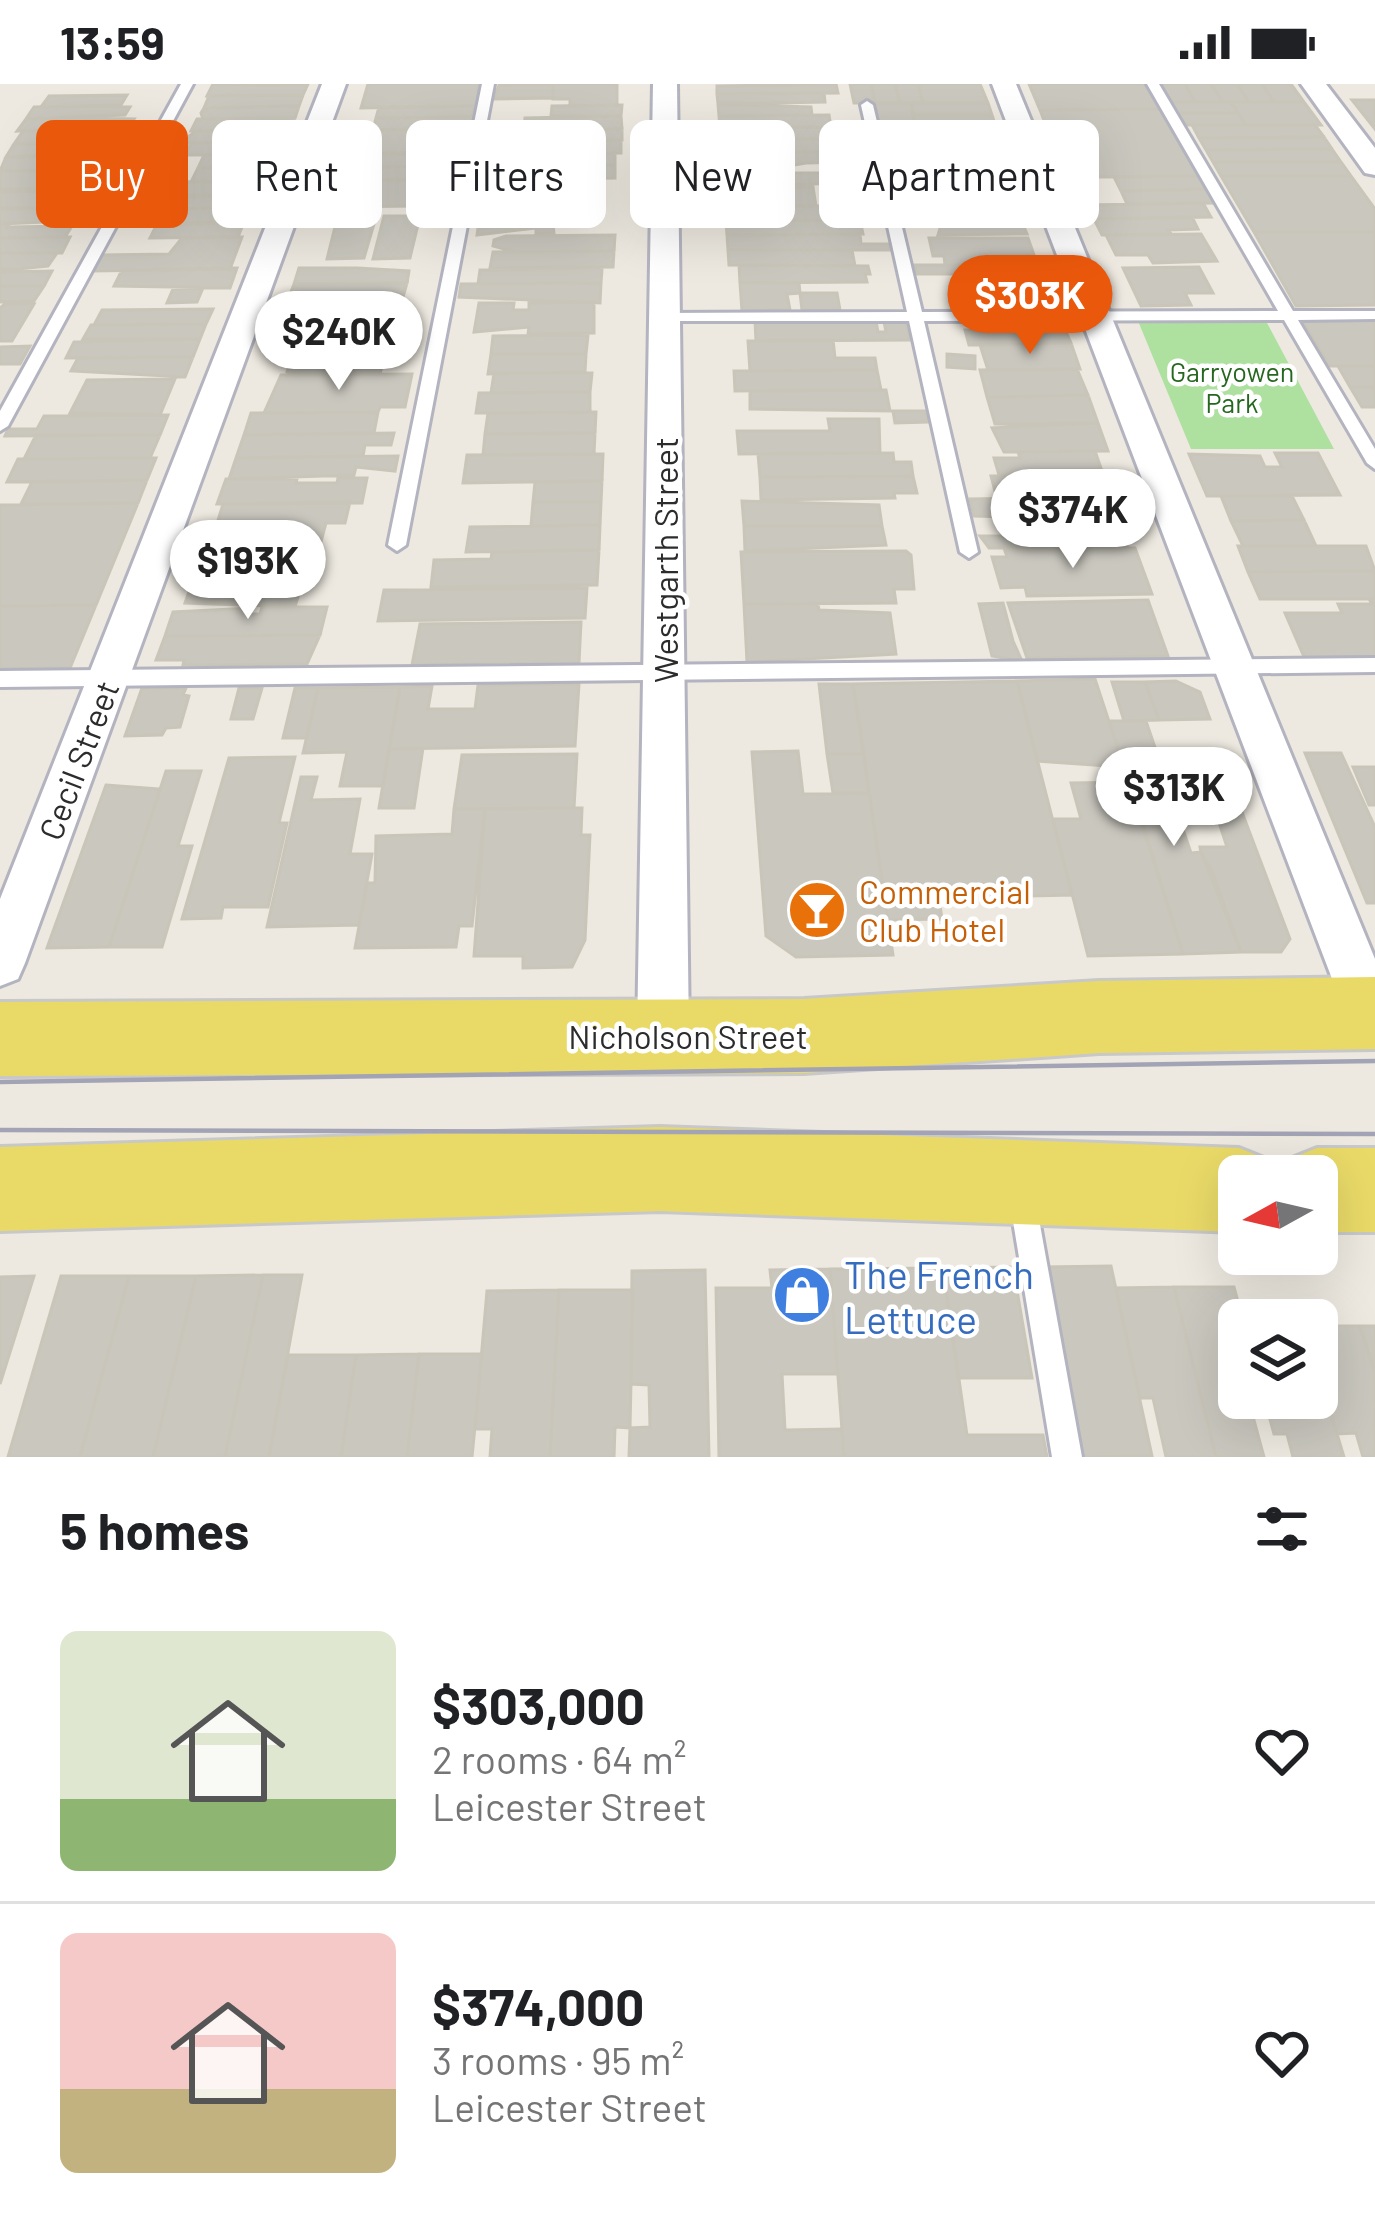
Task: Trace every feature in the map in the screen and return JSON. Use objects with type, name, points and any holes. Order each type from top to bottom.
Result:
[{"type":"main road","name":"Nicholson Street","points":[[0,1039],[804,1036],[1099,1017],[1373,1012]]},
{"type":"main road","points":[[0,1190],[660,1169],[1218,1189]]},
{"type":"main road","points":[[1338,1190],[1375,1190]]},
{"type":"street","name":"Cecil Street","points":[[0,963],[334,84]]},
{"type":"street","name":"Westgarth Street","points":[[663,1037],[665,84]]},
{"type":"street","points":[[1004,84],[1373,1012]]},
{"type":"street","points":[[1313,84],[1375,167]]},
{"type":"lane","points":[[0,426],[187,84]]},
{"type":"lane","points":[[397,545],[488,84]]},
{"type":"lane","points":[[1153,84],[1375,463]]},
{"type":"lane","points":[[867,105],[969,552]]},
{"type":"lane","points":[[664,317],[1375,315]]},
{"type":"lane","points":[[0,679],[1375,665]]},
{"type":"lane","points":[[1019,1183],[1067,1457]]},
{"type":"green space","name":"Garryowen Park","points":[[1138,321],[1266,321],[1334,449],[1191,449]]},
{"type":"building","points":[[213,84],[308,84],[303,95],[207,96]]},
{"type":"building","points":[[368,84],[479,84],[476,106],[361,108]]},
{"type":"building","points":[[553,84],[553,98],[494,99],[499,85]]},
{"type":"building","points":[[553,84],[617,84],[617,105],[570,106],[570,99],[553,99]]},
{"type":"building","points":[[836,84],[838,93],[717,94],[717,86]]},
{"type":"building","points":[[850,84],[871,84],[875,103],[854,103]]},
{"type":"building","points":[[871,84],[895,84],[900,103],[875,103]]},
{"type":"building","points":[[895,84],[918,84],[923,103],[900,103]]},
{"type":"building","points":[[918,84],[980,84],[988,103],[923,103]]},
{"type":"building","points":[[1029,84],[1151,84],[1165,109],[1040,110]]},
{"type":"building","points":[[1157,84],[1185,84],[1195,102],[1167,102]]},
{"type":"building","points":[[1185,84],[1211,84],[1223,102],[1195,102]]},
{"type":"building","points":[[1211,84],[1237,84],[1249,102],[1223,102]]},
{"type":"building","points":[[1237,84],[1262,84],[1274,102],[1249,102]]},
{"type":"building","points":[[1262,84],[1291,84],[1304,102],[1274,102]]},
{"type":"building","points":[[824,93],[825,102],[718,104],[717,94]]},
{"type":"building","points":[[127,95],[121,105],[41,107],[49,96]]},
{"type":"building","points":[[303,95],[299,106],[204,108],[209,96]]},
{"type":"building","points":[[1352,100],[1375,100],[1375,129]]},
{"type":"building","points":[[1167,102],[1231,102],[1238,113],[1174,113]]},
{"type":"building","points":[[1231,102],[1304,102],[1321,125],[1246,125]]},
{"type":"building","points":[[875,103],[911,103],[915,120],[879,120]]},
{"type":"building","points":[[911,103],[988,103],[992,115],[913,115]]},
{"type":"building","points":[[718,104],[811,107],[812,115],[719,116]]},
{"type":"building","points":[[622,105],[621,116],[551,116],[552,106]]},
{"type":"building","points":[[299,106],[295,118],[203,119],[201,113],[204,108]]},
{"type":"building","points":[[474,106],[472,117],[376,118],[379,107]]},
{"type":"building","points":[[34,107],[130,107],[125,115],[26,119]]},
{"type":"building","points":[[1165,109],[1201,176],[1099,177],[1099,120],[1044,120],[1040,110]]},
{"type":"building","points":[[1174,113],[1238,113],[1246,125],[1181,125]]},
{"type":"building","points":[[829,115],[830,120],[819,120],[819,127],[795,127],[795,120],[719,120],[719,116]]},
{"type":"building","points":[[913,115],[992,115],[994,120],[914,120]]},
{"type":"building","points":[[621,116],[622,129],[606,129],[606,120],[525,118]]},
{"type":"building","points":[[472,117],[406,120],[406,129],[382,130],[382,120],[376,118]]},
{"type":"building","points":[[295,118],[212,120],[212,131],[191,131],[197,119]]},
{"type":"building","points":[[26,119],[134,119],[36,120],[36,130],[17,131]]},
{"type":"building","points":[[1192,125],[1315,125],[1324,137],[1199,138]]},
{"type":"building","points":[[795,127],[819,127],[819,139],[795,139]]},
{"type":"building","points":[[406,129],[406,153],[382,153],[382,130]]},
{"type":"building","points":[[606,129],[622,129],[622,140],[606,140]]},
{"type":"building","points":[[23,131],[36,131],[36,144],[14,144]]},
{"type":"building","points":[[212,131],[212,143],[188,143],[188,137]]},
{"type":"building","points":[[1324,137],[1332,149],[1206,150],[1199,138]]},
{"type":"building","points":[[795,139],[819,139],[819,152],[795,152]]},
{"type":"building","points":[[606,140],[621,140],[621,153],[606,153]]},
{"type":"building","points":[[191,143],[212,143],[212,155],[188,155]]},
{"type":"building","points":[[14,144],[36,144],[36,156],[6,157]]},
{"type":"building","points":[[1332,149],[1341,162],[1213,162],[1206,150]]},
{"type":"building","points":[[795,152],[819,152],[819,163],[795,165]]},
{"type":"building","points":[[606,153],[615,153],[615,165],[606,165]]},
{"type":"building","points":[[406,154],[406,167],[382,167],[382,155]]},
{"type":"building","points":[[204,155],[212,155],[212,168],[198,168]]},
{"type":"building","points":[[6,157],[36,157],[36,171],[0,171]]},
{"type":"building","points":[[1213,162],[1341,162],[1351,176],[1221,176]]},
{"type":"building","points":[[606,165],[615,165],[615,178],[606,178]]},
{"type":"building","points":[[382,167],[406,167],[406,180],[382,180]]},
{"type":"building","points":[[198,168],[212,168],[212,182],[191,182]]},
{"type":"building","points":[[36,170],[36,189],[0,189],[0,171]]},
{"type":"building","points":[[795,173],[819,173],[819,184],[795,185]]},
{"type":"building","points":[[1201,176],[1209,189],[1121,191],[1114,177]]},
{"type":"building","points":[[1221,176],[1351,176],[1375,209],[1375,232],[1254,232]]},
{"type":"building","points":[[382,180],[406,180],[406,206],[382,206]]},
{"type":"building","points":[[188,182],[212,182],[212,195],[188,196]]},
{"type":"building","points":[[795,187],[813,187],[816,206],[795,206]]},
{"type":"building","points":[[1209,189],[1217,203],[1127,204],[1121,191]]},
{"type":"building","points":[[36,191],[36,208],[0,208],[0,192]]},
{"type":"building","points":[[212,196],[212,208],[188,209],[188,197]]},
{"type":"building","points":[[1203,203],[1211,217],[1099,219],[1099,205]]},
{"type":"building","points":[[795,206],[819,206],[819,220],[795,220]]},
{"type":"building","points":[[212,208],[212,222],[188,223],[188,209]]},
{"type":"building","points":[[0,209],[36,209],[36,222],[0,224]]},
{"type":"building","points":[[384,216],[406,216],[406,228],[417,228],[410,258],[373,259]]},
{"type":"building","points":[[1192,217],[1198,229],[1102,235],[1099,219]]},
{"type":"building","points":[[795,220],[819,220],[819,228],[862,228],[863,234],[727,235],[726,228],[795,228]]},
{"type":"building","points":[[0,224],[71,228],[65,237],[0,238]]},
{"type":"building","points":[[155,228],[242,228],[238,237],[150,238]]},
{"type":"building","points":[[335,228],[373,228],[364,258],[327,259]]},
{"type":"building","points":[[478,228],[485,228],[536,228],[477,235]]},
{"type":"building","points":[[940,228],[1024,228],[1027,234],[938,235]]},
{"type":"building","points":[[1254,232],[1375,232],[1375,305],[1296,306]]},
{"type":"building","points":[[860,234],[861,244],[889,244],[890,250],[728,250],[727,235]]},
{"type":"building","points":[[1201,234],[1217,261],[1153,263],[1148,255],[1116,255],[1106,235]]},
{"type":"building","points":[[615,235],[614,251],[515,252],[493,246],[494,240],[506,236]]},
{"type":"building","points":[[70,237],[62,253],[0,253],[0,238]]},
{"type":"building","points":[[242,237],[230,269],[93,271],[101,255],[169,254],[182,238]]},
{"type":"building","points":[[929,238],[1028,238],[1034,255],[995,257],[998,265],[945,265],[944,256],[933,256]]},
{"type":"building","points":[[728,250],[852,250],[855,266],[729,265]]},
{"type":"building","points":[[614,251],[613,267],[490,268],[493,252]]},
{"type":"building","points":[[0,253],[57,253],[48,266],[0,269]]},
{"type":"building","points":[[739,265],[868,266],[870,274],[865,274],[867,282],[740,283]]},
{"type":"building","points":[[915,265],[1038,265],[1047,291],[966,285],[963,274],[917,274]]},
{"type":"building","points":[[1199,267],[1213,293],[1185,293],[1191,305],[1141,306],[1123,268]]},
{"type":"building","points":[[237,268],[230,288],[114,286],[122,270]]},
{"type":"building","points":[[299,268],[409,271],[407,283],[294,284]]},
{"type":"building","points":[[602,269],[601,283],[478,284],[480,270]]},
{"type":"building","points":[[52,271],[44,286],[0,286],[0,272]]},
{"type":"building","points":[[407,283],[403,297],[288,300],[294,284]]},
{"type":"building","points":[[601,283],[600,303],[459,297],[461,284]]},
{"type":"building","points":[[740,283],[799,283],[800,293],[787,294],[790,310],[742,311]]},
{"type":"building","points":[[952,285],[1047,291],[1053,309],[957,309]]},
{"type":"building","points":[[0,286],[44,286],[34,301],[0,302]]},
{"type":"building","points":[[203,288],[197,302],[167,303],[173,289]]},
{"type":"building","points":[[800,293],[837,293],[840,310],[802,310]]},
{"type":"building","points":[[288,300],[402,303],[399,316],[282,317]]},
{"type":"building","points":[[594,302],[594,333],[528,334],[529,327],[474,332],[479,303],[514,303],[513,310],[529,310],[529,303]]},
{"type":"building","points":[[34,304],[12,341],[0,341],[0,308]]},
{"type":"building","points":[[213,309],[206,324],[94,325],[102,310]]},
{"type":"building","points":[[399,316],[395,330],[276,335],[282,317]]},
{"type":"building","points":[[1301,318],[1375,318],[1375,366],[1329,366]]},
{"type":"building","points":[[1061,320],[1071,343],[969,345],[965,330],[980,330],[976,321]]},
{"type":"building","points":[[876,321],[878,332],[886,332],[884,322],[906,321],[910,340],[756,341],[755,322]]},
{"type":"building","points":[[206,324],[200,339],[83,339],[91,325]]},
{"type":"building","points":[[588,335],[586,354],[491,354],[493,336]]},
{"type":"building","points":[[389,336],[385,354],[293,354],[300,337]]},
{"type":"building","points":[[200,339],[193,357],[66,358],[74,342]]},
{"type":"building","points":[[833,340],[835,358],[875,358],[877,370],[750,371],[748,341]]},
{"type":"building","points":[[1071,343],[1080,369],[988,370],[980,345]]},
{"type":"building","points":[[30,346],[20,364],[0,364],[0,347]]},
{"type":"building","points":[[293,354],[385,354],[380,374],[301,375],[287,372]]},
{"type":"building","points":[[491,354],[586,354],[585,372],[488,374]]},
{"type":"building","points":[[947,354],[975,356],[975,369],[947,367]]},
{"type":"building","points":[[193,357],[185,377],[71,371],[78,358]]},
{"type":"building","points":[[1338,366],[1375,366],[1375,387],[1350,387]]},
{"type":"building","points":[[1077,369],[1088,395],[987,397],[980,370]]},
{"type":"building","points":[[877,370],[881,390],[735,391],[734,371]]},
{"type":"building","points":[[494,373],[592,373],[590,392],[491,393]]},
{"type":"building","points":[[412,374],[405,407],[380,407],[378,412],[264,413],[281,375]]},
{"type":"building","points":[[175,379],[160,415],[70,413],[87,380]]},
{"type":"building","points":[[1350,387],[1375,387],[1375,407],[1362,407]]},
{"type":"building","points":[[886,390],[890,411],[750,409],[750,391]]},
{"type":"building","points":[[590,392],[590,412],[476,413],[479,393]]},
{"type":"building","points":[[1088,395],[1098,423],[995,424],[987,397]]},
{"type":"building","points":[[893,411],[926,411],[928,422],[895,423]]},
{"type":"building","points":[[378,412],[374,433],[244,435],[251,413]]},
{"type":"building","points":[[596,412],[595,433],[485,434],[488,413]]},
{"type":"building","points":[[168,415],[160,435],[5,436],[8,429],[37,429],[44,416]]},
{"type":"building","points":[[828,419],[879,419],[880,453],[739,454],[737,431],[830,431]]},
{"type":"building","points":[[1098,423],[1108,451],[1004,452],[992,428]]},
{"type":"building","points":[[394,433],[391,445],[365,445],[363,456],[236,458],[244,435]]},
{"type":"building","points":[[595,433],[594,454],[483,455],[485,434]]},
{"type":"building","points":[[36,435],[160,435],[150,458],[24,459]]},
{"type":"building","points":[[1095,451],[1103,474],[999,475],[994,458],[1020,458],[1018,452]]},
{"type":"building","points":[[893,453],[894,462],[911,462],[913,476],[760,477],[758,454]]},
{"type":"building","points":[[1275,453],[1318,453],[1340,495],[1207,496],[1189,454],[1260,456],[1265,467],[1282,467]]},
{"type":"building","points":[[603,454],[602,481],[463,483],[467,455]]},
{"type":"building","points":[[398,456],[395,471],[356,467],[354,475],[229,479],[236,458]]},
{"type":"building","points":[[156,458],[147,480],[7,482],[18,459]]},
{"type":"building","points":[[1103,474],[1112,497],[997,499],[991,476]]},
{"type":"building","points":[[913,476],[917,493],[894,493],[895,498],[761,500],[760,477]]},
{"type":"building","points":[[338,478],[367,478],[362,503],[217,504],[226,479],[337,483]]},
{"type":"building","points":[[147,480],[138,503],[21,504],[32,482]]},
{"type":"building","points":[[602,481],[601,502],[533,502],[535,482]]},
{"type":"building","points":[[1221,496],[1292,496],[1304,520],[1231,521]]},
{"type":"building","points":[[1109,497],[1118,520],[974,516],[970,499]]},
{"type":"building","points":[[742,501],[879,505],[882,526],[744,526]]},
{"type":"building","points":[[350,502],[345,523],[326,523],[319,549],[209,550],[223,504]]},
{"type":"building","points":[[533,502],[601,502],[600,525],[531,526]]},
{"type":"building","points":[[138,503],[96,605],[0,606],[0,505]]},
{"type":"building","points":[[1118,520],[1127,546],[989,548],[980,536],[1021,536],[1018,523]]},
{"type":"building","points":[[1304,520],[1316,546],[1243,546],[1231,521]]},
{"type":"building","points":[[600,525],[599,550],[466,552],[470,527]]},
{"type":"building","points":[[744,526],[882,526],[886,545],[745,551]]},
{"type":"building","points":[[1238,546],[1366,546],[1375,571],[1248,572]]},
{"type":"building","points":[[1004,548],[1135,548],[1152,594],[1027,596],[1025,587],[1001,588],[992,557],[1007,557]]},
{"type":"building","points":[[599,550],[597,585],[431,587],[434,560],[491,559],[492,552]]},
{"type":"building","points":[[906,551],[911,555],[914,589],[894,589],[896,603],[744,604],[741,552]]},
{"type":"building","points":[[309,556],[303,579],[193,580],[201,557]]},
{"type":"building","points":[[1375,571],[1375,599],[1260,599],[1248,572]]},
{"type":"building","points":[[303,579],[295,607],[185,603],[193,580]]},
{"type":"building","points":[[587,588],[585,618],[378,621],[384,590]]},
{"type":"building","points":[[1369,599],[1375,599],[1375,659],[1305,659],[1285,613],[1342,613],[1338,604],[1372,604]]},
{"type":"building","points":[[1148,600],[1168,656],[1027,658],[1008,603]]},
{"type":"building","points":[[1003,603],[1022,661],[992,656],[979,604]]},
{"type":"building","points":[[744,604],[818,604],[819,610],[890,613],[896,654],[747,662]]},
{"type":"building","points":[[96,605],[70,668],[0,669],[0,606]]},
{"type":"building","points":[[262,607],[327,607],[320,635],[165,636],[173,612],[250,608],[248,614],[260,614]]},
{"type":"building","points":[[581,622],[579,663],[412,665],[420,624]]},
{"type":"building","points":[[320,635],[307,664],[183,665],[184,660],[156,660],[165,636]]},
{"type":"building","points":[[1095,679],[1124,767],[1037,761],[1017,681]]},
{"type":"building","points":[[1017,681],[1072,895],[939,898],[942,919],[888,920],[853,684]]},
{"type":"building","points":[[1176,681],[1200,692],[1210,719],[1159,720],[1145,682]]},
{"type":"building","points":[[1112,682],[1145,682],[1159,720],[1124,721]]},
{"type":"building","points":[[579,684],[575,746],[389,749],[400,687],[432,686],[428,709],[475,709],[478,685]]},
{"type":"building","points":[[819,684],[853,684],[864,754],[827,754]]},
{"type":"building","points":[[400,687],[383,786],[340,786],[347,752],[303,753],[318,688]]},
{"type":"building","points":[[142,688],[186,688],[183,695],[189,696],[180,727],[166,728],[162,735],[125,736]]},
{"type":"building","points":[[239,688],[262,688],[253,719],[231,719]]},
{"type":"building","points":[[295,688],[318,688],[307,738],[283,738]]},
{"type":"building","points":[[1109,721],[1146,721],[1191,853],[1201,852],[1212,871],[1241,952],[1183,954]]},
{"type":"building","points":[[423,748],[414,808],[379,808],[389,749]]},
{"type":"building","points":[[798,751],[803,794],[869,793],[893,955],[796,957],[766,936],[752,752]]},
{"type":"building","points":[[1305,753],[1341,753],[1375,827],[1375,903],[1367,903]]},
{"type":"building","points":[[577,754],[574,808],[454,809],[462,755]]},
{"type":"building","points":[[827,754],[864,754],[869,793],[833,793]]},
{"type":"building","points":[[295,757],[279,823],[287,823],[268,907],[223,907],[221,918],[182,919],[229,758]]},
{"type":"building","points":[[1223,762],[1290,939],[1281,952],[1241,952],[1201,852],[1200,847],[1227,847],[1208,789],[1187,790],[1178,763]]},
{"type":"building","points":[[1353,767],[1375,767],[1375,805],[1369,805]]},
{"type":"building","points":[[166,771],[201,771],[178,846],[192,846],[162,947],[109,947]]},
{"type":"building","points":[[301,777],[317,777],[311,800],[360,799],[350,854],[372,854],[359,925],[267,927]]},
{"type":"building","points":[[1129,782],[1183,954],[1088,956],[1053,819],[1081,819],[1071,783]]},
{"type":"building","points":[[106,785],[160,789],[109,947],[47,948]]},
{"type":"building","points":[[582,808],[581,835],[590,835],[585,940],[572,967],[523,968],[523,956],[474,956],[485,809]]},
{"type":"building","points":[[454,809],[485,809],[472,926],[459,926],[456,947],[355,948],[367,883],[375,883],[376,836],[452,834]]},
{"type":"building","points":[[1111,1266],[1152,1456],[1078,1457],[1044,1267]]},
{"type":"building","points":[[1013,1267],[1032,1378],[958,1378],[943,1268]]},
{"type":"building","points":[[943,1268],[967,1435],[1043,1435],[1047,1457],[844,1457],[830,1269]]},
{"type":"building","points":[[830,1269],[838,1374],[782,1374],[785,1430],[842,1429],[844,1457],[719,1457],[716,1288],[772,1288],[770,1270]]},
{"type":"building","points":[[705,1270],[709,1457],[629,1457],[630,1428],[650,1427],[649,1385],[631,1384],[632,1271]]},
{"type":"building","points":[[263,1275],[225,1457],[153,1457],[196,1276]]},
{"type":"building","points":[[263,1275],[302,1275],[269,1457],[225,1457]]},
{"type":"building","points":[[34,1276],[0,1384],[0,1277]]},
{"type":"building","points":[[61,1276],[129,1276],[80,1457],[8,1457]]},
{"type":"building","points":[[129,1276],[196,1276],[153,1457],[80,1457]]},
{"type":"building","points":[[1174,1287],[1216,1457],[1166,1457],[1153,1398],[1140,1398],[1116,1288]]},
{"type":"building","points":[[1174,1287],[1234,1287],[1237,1299],[1218,1299],[1218,1419],[1254,1419],[1264,1457],[1216,1457]]},
{"type":"building","points":[[559,1290],[550,1457],[490,1457],[492,1429],[475,1429],[487,1291]]},
{"type":"building","points":[[559,1290],[633,1290],[630,1428],[615,1427],[614,1457],[550,1457]]},
{"type":"building","points":[[1338,1326],[1360,1326],[1375,1373],[1375,1457],[1363,1457],[1356,1433],[1337,1434],[1332,1419],[1338,1419]]},
{"type":"building","points":[[1360,1326],[1375,1326],[1375,1373]]},
{"type":"building","points":[[419,1354],[407,1457],[341,1457],[356,1355]]},
{"type":"building","points":[[419,1354],[482,1354],[472,1457],[407,1457]]},
{"type":"building","points":[[288,1355],[356,1355],[341,1457],[269,1457]]},
{"type":"building","points":[[1270,1419],[1332,1419],[1344,1457],[1293,1457],[1287,1434],[1274,1434]]},
{"type":"tram line","points":[[0,1082],[1375,1061]]},
{"type":"tram line","points":[[0,1130],[1375,1134]]},
{"type":"place","name":"Commercial Club Hotel","points":[[817,910]]},
{"type":"place","name":"The French Lettuce","points":[[802,1295]]}]
